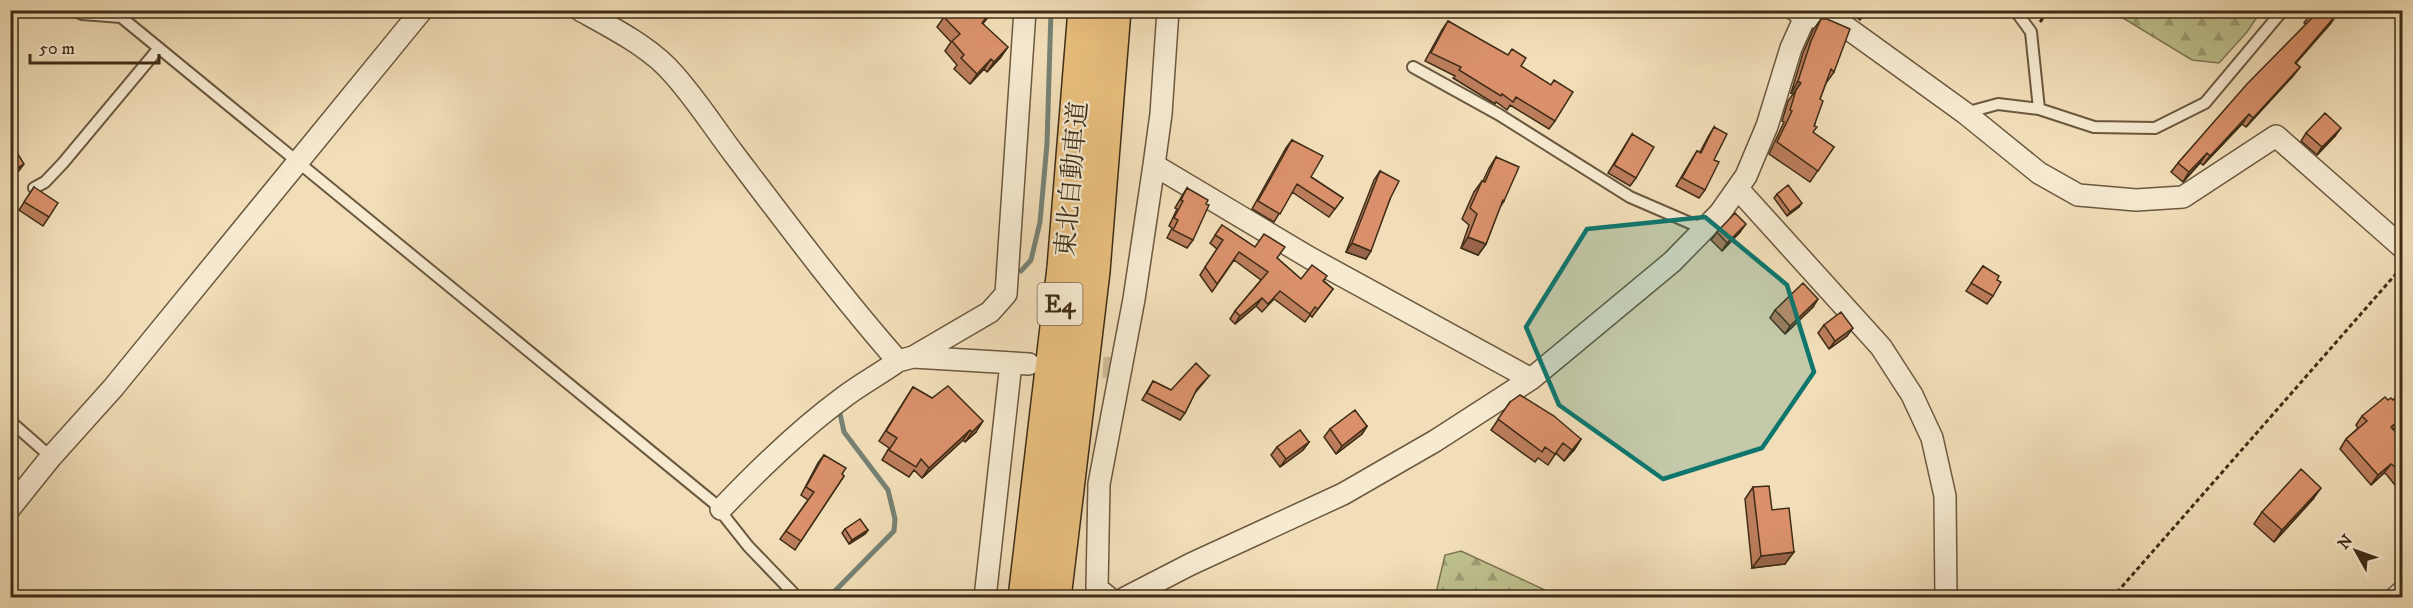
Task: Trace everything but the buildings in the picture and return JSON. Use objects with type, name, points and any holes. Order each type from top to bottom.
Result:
[{"type":"highway","name":"東北自動車道","points":[[1025,597],[1064,268],[1085,10]]},
{"type":"highway","name":"東北自動車道","points":[[1054,597],[1093,271],[1114,10]]},
{"type":"street","points":[[10,508],[51,457],[113,388],[422,10]]},
{"type":"street","points":[[580,10],[650,53],[667,67],[696,99],[732,152],[848,303],[899,357],[1020,364],[985,597]]},
{"type":"street","points":[[721,509],[772,456],[846,395],[899,357],[990,312],[1006,294],[1025,10]]},
{"type":"street","points":[[1109,597],[1097,588],[1099,484],[1134,299],[1154,165],[1161,114],[1168,10]]},
{"type":"street","points":[[1125,597],[1343,494],[1435,441],[1531,379],[1672,262],[1738,189],[1767,126],[1800,14],[1832,17],[1965,113],[2039,173],[2078,195],[2136,200],[2183,196],[2276,136],[2403,247]]},
{"type":"street","points":[[1154,165],[1310,258],[1531,379]]},
{"type":"street","points":[[1738,189],[1881,347],[1912,395],[1932,438],[1945,496],[1946,597]]},
{"type":"street","points":[[2395,597],[2403,592]]},
{"type":"lane","points":[[74,10],[82,14],[121,17],[299,161],[721,509],[748,546],[798,597]]},
{"type":"lane","points":[[2015,10],[2031,32],[2039,109]]},
{"type":"lane","points":[[1965,113],[1998,105],[2039,109],[2094,127],[2155,128],[2205,103],[2283,10]]},
{"type":"lane","points":[[34,188],[45,182],[63,163],[159,48]]},
{"type":"lane","points":[[1413,67],[1498,114],[1630,197],[1704,229]]},
{"type":"lane","points":[[10,421],[51,457]]},
{"type":"path","points":[[2112,597],[2403,267]]},
{"type":"highlighted area","points":[[1705,217],[1787,285],[1814,372],[1762,448],[1663,479],[1559,405],[1526,327],[1587,229]]},
{"type":"green space","points":[[2117,10],[2261,11],[2247,32],[2219,63],[2192,60],[2118,15]]},
{"type":"green space","points":[[1461,551],[1545,590],[1545,597],[1435,597],[1445,555]]},
{"type":"waterway","points":[[1021,271],[1031,260],[1040,222],[1047,144],[1051,10]]},
{"type":"waterway","points":[[828,598],[894,531],[895,519],[888,490],[844,432],[839,409]]},
{"type":"tunnel","points":[[1072,366],[1120,368]]}]
